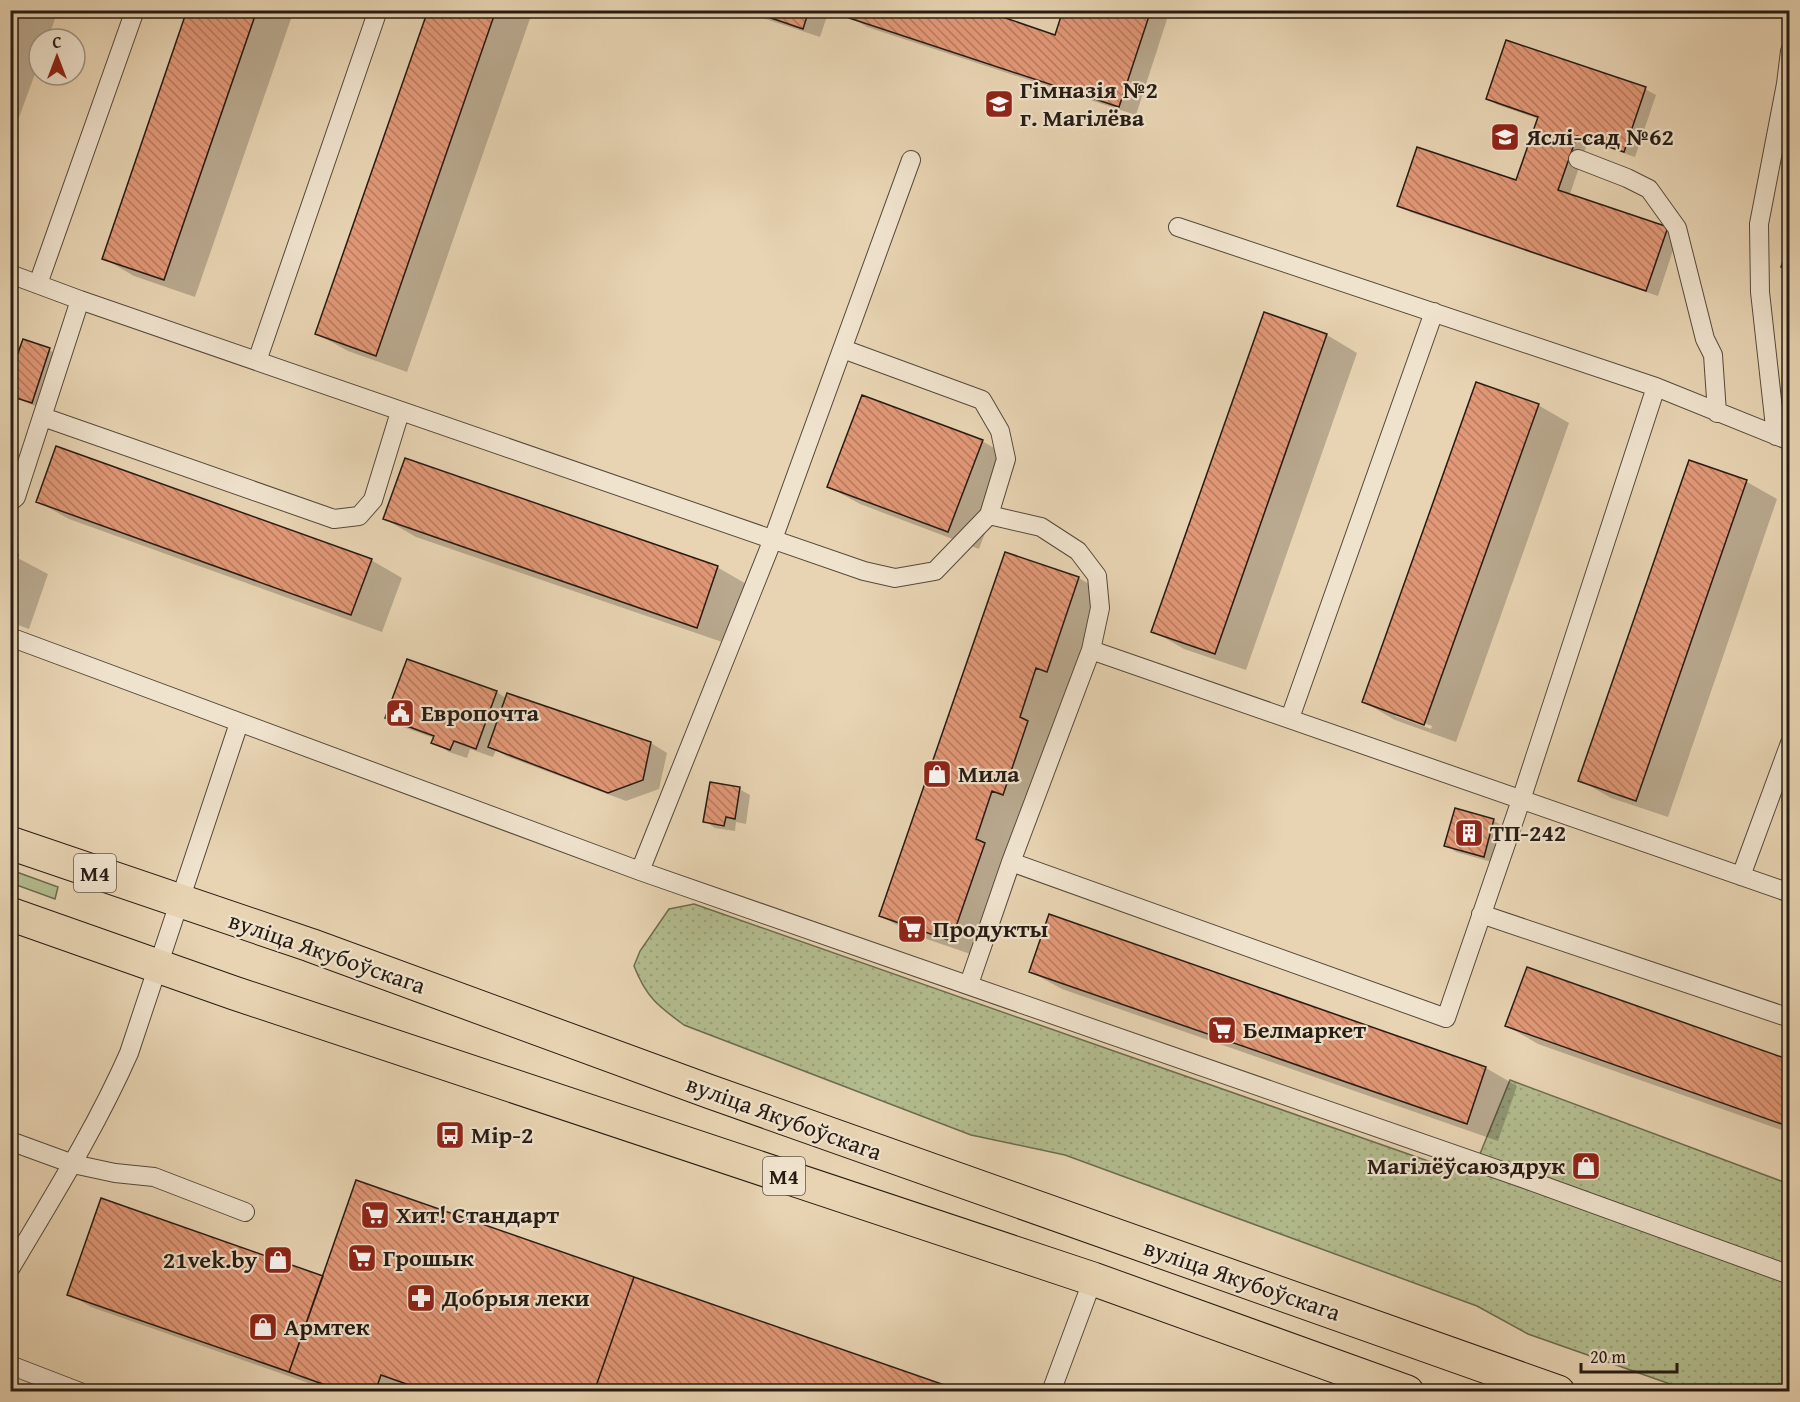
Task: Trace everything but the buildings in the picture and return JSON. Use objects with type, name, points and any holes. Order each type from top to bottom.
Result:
[{"type":"main road","name":"вуліца Якубоўскага","points":[[10,843],[310,945],[719,1095],[1558,1392]]},
{"type":"main road","name":"вуліца Якубоўскага","points":[[10,915],[1093,1279],[1407,1392]]},
{"type":"lane","points":[[38,284],[135,10]]},
{"type":"lane","points":[[257,361],[378,10]]},
{"type":"lane","points":[[1178,228],[1656,387],[1783,438],[1760,292],[1759,224],[1786,84],[1790,51]]},
{"type":"lane","points":[[1578,159],[1628,178],[1649,189],[1677,228],[1705,339],[1713,355],[1717,413]]},
{"type":"lane","points":[[640,871],[774,539],[911,160]]},
{"type":"lane","points":[[10,274],[400,412],[774,539],[864,572],[896,578],[935,572],[988,514],[1006,459],[1000,431],[982,400],[843,349]]},
{"type":"lane","points":[[10,502],[16,497],[80,300]]},
{"type":"lane","points":[[1290,718],[1434,312]]},
{"type":"lane","points":[[1011,862],[1446,1018],[1521,800],[1656,387]]},
{"type":"lane","points":[[43,417],[334,519],[359,516],[374,500],[400,412]]},
{"type":"lane","points":[[969,984],[1011,862],[1091,650],[1100,608],[1097,576],[1078,551],[1041,527],[988,514]]},
{"type":"lane","points":[[10,637],[640,871],[1525,1179],[1790,1275]]},
{"type":"lane","points":[[1091,650],[1790,893]]},
{"type":"lane","points":[[10,1269],[72,1164],[116,1083],[129,1053],[239,723]]},
{"type":"lane","points":[[1741,876],[1790,743]]},
{"type":"lane","points":[[1481,914],[1790,1018]]},
{"type":"lane","points":[[10,1142],[72,1164],[115,1173],[154,1177],[245,1212]]},
{"type":"lane","points":[[1051,1392],[1093,1279]]},
{"type":"lane","points":[[10,1365],[80,1392]]},
{"type":"green space","points":[[11,870],[58,887],[55,899],[11,883]]},
{"type":"green space","points":[[694,904],[1471,1176],[1510,1080],[1789,1184],[1789,1391],[1690,1391],[1528,1334],[1477,1306],[1065,1155],[971,1135],[684,1025],[648,993],[634,966],[640,951],[669,909]]},
{"type":"place","name":"Гімназія №2 г. Магілёва","points":[[999,104]]},
{"type":"place","name":"Яслі-сад №62","points":[[1505,137]]},
{"type":"place","name":"Европочта","points":[[400,713]]},
{"type":"place","name":"Мила","points":[[937,774]]},
{"type":"place","name":"ТП-242","points":[[1469,833]]},
{"type":"place","name":"Продукты","points":[[912,929]]},
{"type":"place","name":"Белмаркет","points":[[1222,1030]]},
{"type":"place","name":"Мір-2","points":[[450,1135]]},
{"type":"place","name":"Магілёўсаюздрук","points":[[1586,1166]]},
{"type":"place","name":"Хит! Стандарт","points":[[375,1215]]},
{"type":"place","name":"Грошык","points":[[362,1258]]},
{"type":"place","name":"21vek.by","points":[[278,1260]]},
{"type":"place","name":"Добрыя леки","points":[[421,1298]]},
{"type":"place","name":"Армтек","points":[[263,1327]]}]
